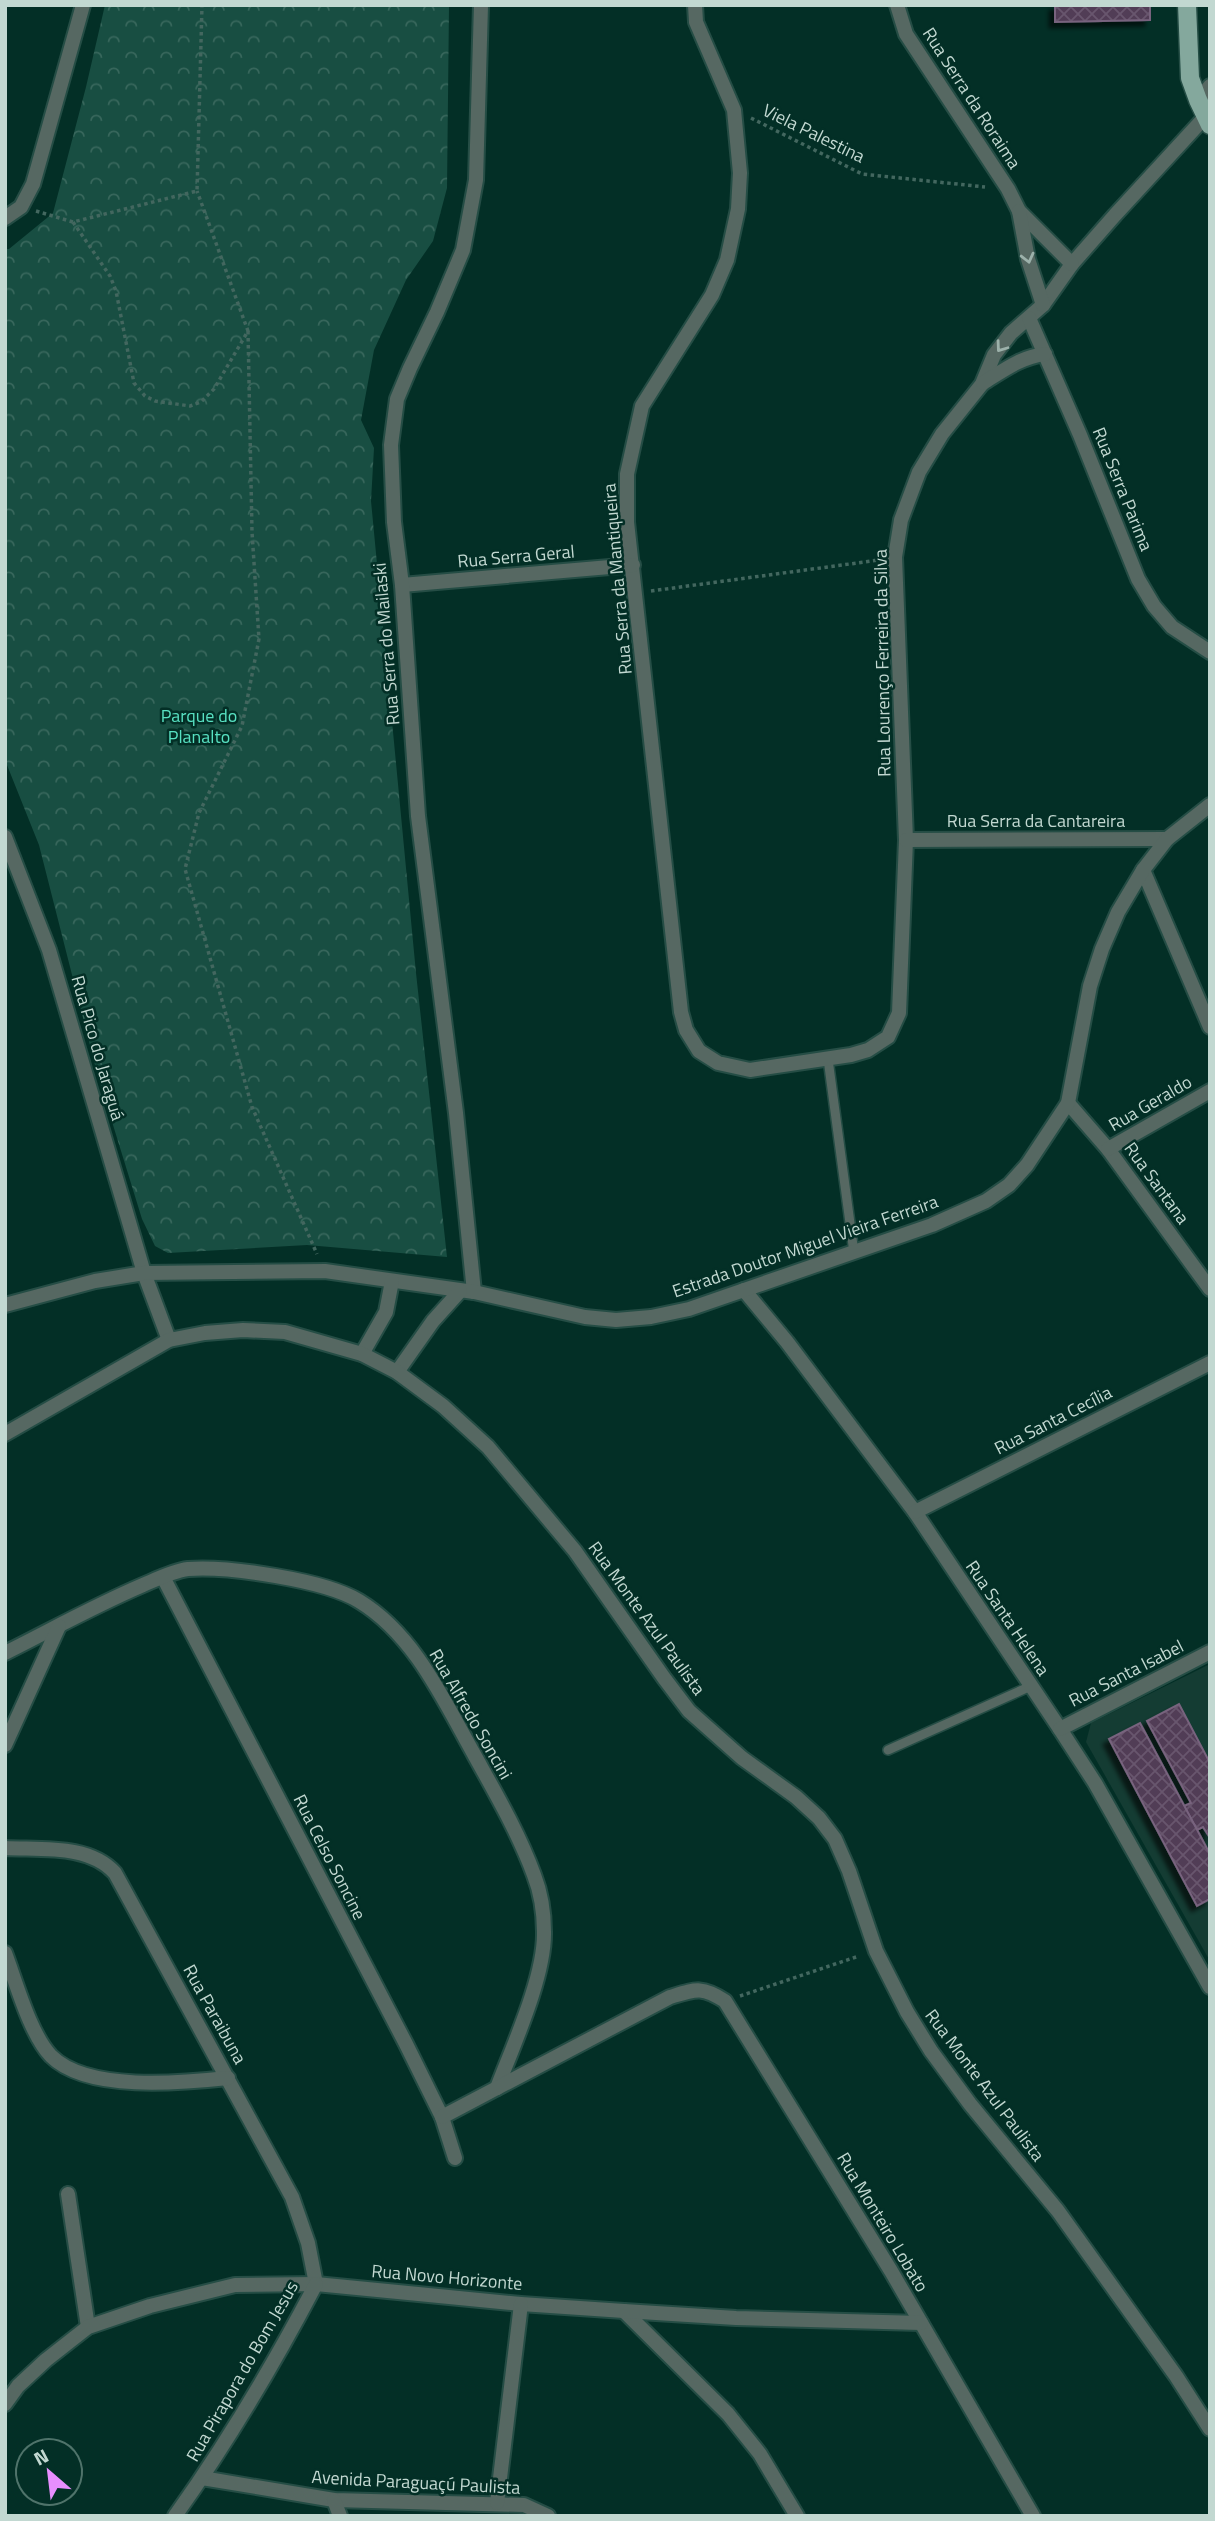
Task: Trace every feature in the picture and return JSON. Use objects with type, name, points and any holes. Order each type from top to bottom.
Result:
[{"type":"main road","points":[[1186,5],[1191,78],[1206,107]]},
{"type":"street","points":[[5,218],[21,206],[33,184],[83,5]]},
{"type":"street","name":"Rua Serra do Mailaski","points":[[467,1291],[456,1113],[418,816],[390,445],[397,399],[438,312],[465,239],[476,180],[481,5]]},
{"type":"street","name":"Rua Serra da Mantiqueira","points":[[695,5],[696,22],[734,110],[740,173],[738,209],[727,260],[698,318],[642,406],[627,474],[627,522],[681,1012],[686,1030],[699,1051]]},
{"type":"street","name":"Rua Serra da Roraima","points":[[897,5],[906,34],[1008,189],[1019,211],[1028,259],[1043,305]]},
{"type":"street","name":"Rua Lourenço Ferreira da Silva","points":[[699,1051],[718,1063],[750,1070],[828,1059],[868,1050],[888,1037],[899,1013],[906,840],[895,557],[901,520],[919,472],[942,434],[982,384],[994,355],[1011,333],[1043,305],[1072,264],[1206,107]]},
{"type":"street","name":"Rua Serra da Roraima","points":[[1019,211],[1072,264]]},
{"type":"street","name":"Rua Serra Parima","points":[[1029,318],[1138,579],[1154,606],[1172,627],[1210,652]]},
{"type":"street","name":"Rua Lourenço Ferreira da Silva","points":[[982,384],[1012,364],[1030,356],[1045,354]]},
{"type":"street","name":"Rua Serra Geral","points":[[402,585],[633,565]]},
{"type":"street","name":"Estrada Doutor Miguel Vieira Ferreira","points":[[5,1306],[95,1281],[144,1273],[325,1271],[467,1291],[585,1317],[616,1321],[689,1309],[932,1224],[986,1201],[1001,1191],[1027,1165],[1068,1103],[1090,986],[1118,912],[1143,870],[1167,839],[1210,806]]},
{"type":"street","name":"Rua Pico do Jaraguá","points":[[5,837],[49,950],[144,1273],[169,1340]]},
{"type":"street","name":"Rua Serra da Cantareira","points":[[906,840],[1167,839]]},
{"type":"street","points":[[1143,870],[1210,1027]]},
{"type":"street","name":"Rua Geraldo","points":[[1108,1149],[1210,1091]]},
{"type":"street","name":"Rua Santana","points":[[1068,1103],[1108,1149],[1210,1289]]},
{"type":"street","points":[[362,1354],[386,1312],[392,1281]]},
{"type":"street","name":"Rua Santa Helena","points":[[744,1290],[787,1342],[915,1512],[1095,1783],[1210,1987]]},
{"type":"street","points":[[397,1372],[433,1321],[467,1291]]},
{"type":"street","name":"Rua Monte Azul Paulista","points":[[169,1340],[243,1330],[285,1332],[362,1354],[397,1372],[443,1406],[488,1447],[575,1551],[689,1711],[742,1758],[796,1797],[819,1818],[835,1839],[849,1871],[876,1951],[907,2012],[931,2051],[970,2104],[1058,2211],[1176,2376],[1210,2429]]},
{"type":"street","points":[[5,1434],[169,1340]]},
{"type":"street","name":"Rua Santa Cecília","points":[[915,1512],[1210,1363]]},
{"type":"street","name":"Rua Alfredo Soncini","points":[[5,1653],[126,1592],[184,1570],[204,1568],[272,1575],[323,1588],[358,1600],[390,1624],[415,1654],[446,1704],[517,1836],[535,1875],[543,1905],[542,1963],[497,2088]]},
{"type":"street","name":"Rua Celso Soncine","points":[[163,1577],[442,2117],[455,2158]]},
{"type":"street","points":[[5,1745],[59,1626]]},
{"type":"street","name":"Rua Santa Isabel","points":[[1060,1729],[1210,1652]]},
{"type":"street","name":"Rua Paraibuna","points":[[5,1848],[93,1856],[106,1863],[123,1885],[292,2197],[308,2243],[316,2284]]},
{"type":"street","points":[[5,1953],[42,2044],[65,2067],[79,2074],[145,2083],[178,2084],[228,2078]]},
{"type":"street","points":[[442,2117],[670,1997],[692,1990],[709,1990],[724,2001]]},
{"type":"street","name":"Rua Monteiro Lobato","points":[[724,2001],[853,2207],[1032,2516]]},
{"type":"street","points":[[68,2194],[89,2328]]},
{"type":"street","name":"Rua Novo Horizonte","points":[[5,2404],[18,2386],[46,2360],[89,2328],[150,2306],[235,2286],[316,2284],[624,2311],[736,2318],[921,2323]]},
{"type":"street","name":"Rua Pirapora do Bom Jesus","points":[[202,2478],[294,2326],[316,2284]]},
{"type":"street","points":[[497,2503],[521,2304]]},
{"type":"street","points":[[624,2311],[727,2414],[760,2454],[797,2516]]},
{"type":"street","points":[[175,2516],[202,2478]]},
{"type":"street","name":"Avenida Paraguaçú Paulista","points":[[202,2478],[334,2500],[524,2505],[548,2516]]},
{"type":"street","points":[[334,2500],[340,2516]]},
{"type":"lane","points":[[828,1059],[854,1253]]},
{"type":"lane","points":[[888,1750],[1031,1686]]},
{"type":"path","points":[[202,5],[197,191],[248,331],[252,532],[259,639],[242,726],[199,813],[185,869],[252,1107],[325,1271]]},
{"type":"path","name":"Viela Palestina","points":[[734,110],[862,173],[1008,189]]},
{"type":"path","points":[[21,206],[73,222],[197,191]]},
{"type":"path","points":[[73,222],[110,276],[116,291],[134,383],[145,396],[155,401],[190,406],[201,401],[214,389],[248,331]]},
{"type":"path","points":[[635,593],[895,557]]},
{"type":"path","points":[[724,2001],[876,1951]]},
{"type":"shaded area","points":[[1210,1664],[1210,1961],[1086,1742],[1091,1723]]},
{"type":"green space","name":"Parque do Planalto","points":[[105,5],[449,5],[447,188],[433,241],[406,280],[374,350],[361,420],[374,448],[371,501],[416,973],[447,1257],[307,1245],[168,1253],[155,1246],[142,1219],[97,1073],[39,845],[5,760],[5,249],[9,249],[53,213]]},
{"type":"building","points":[[1055,5],[1150,5],[1150,20],[1055,22]]},
{"type":"building","points":[[1179,1704],[1210,1763],[1210,1838],[1203,1827],[1197,1830],[1184,1806],[1191,1803],[1147,1721]]},
{"type":"building","points":[[1140,1723],[1210,1854],[1210,1899],[1197,1906],[1109,1739]]}]
